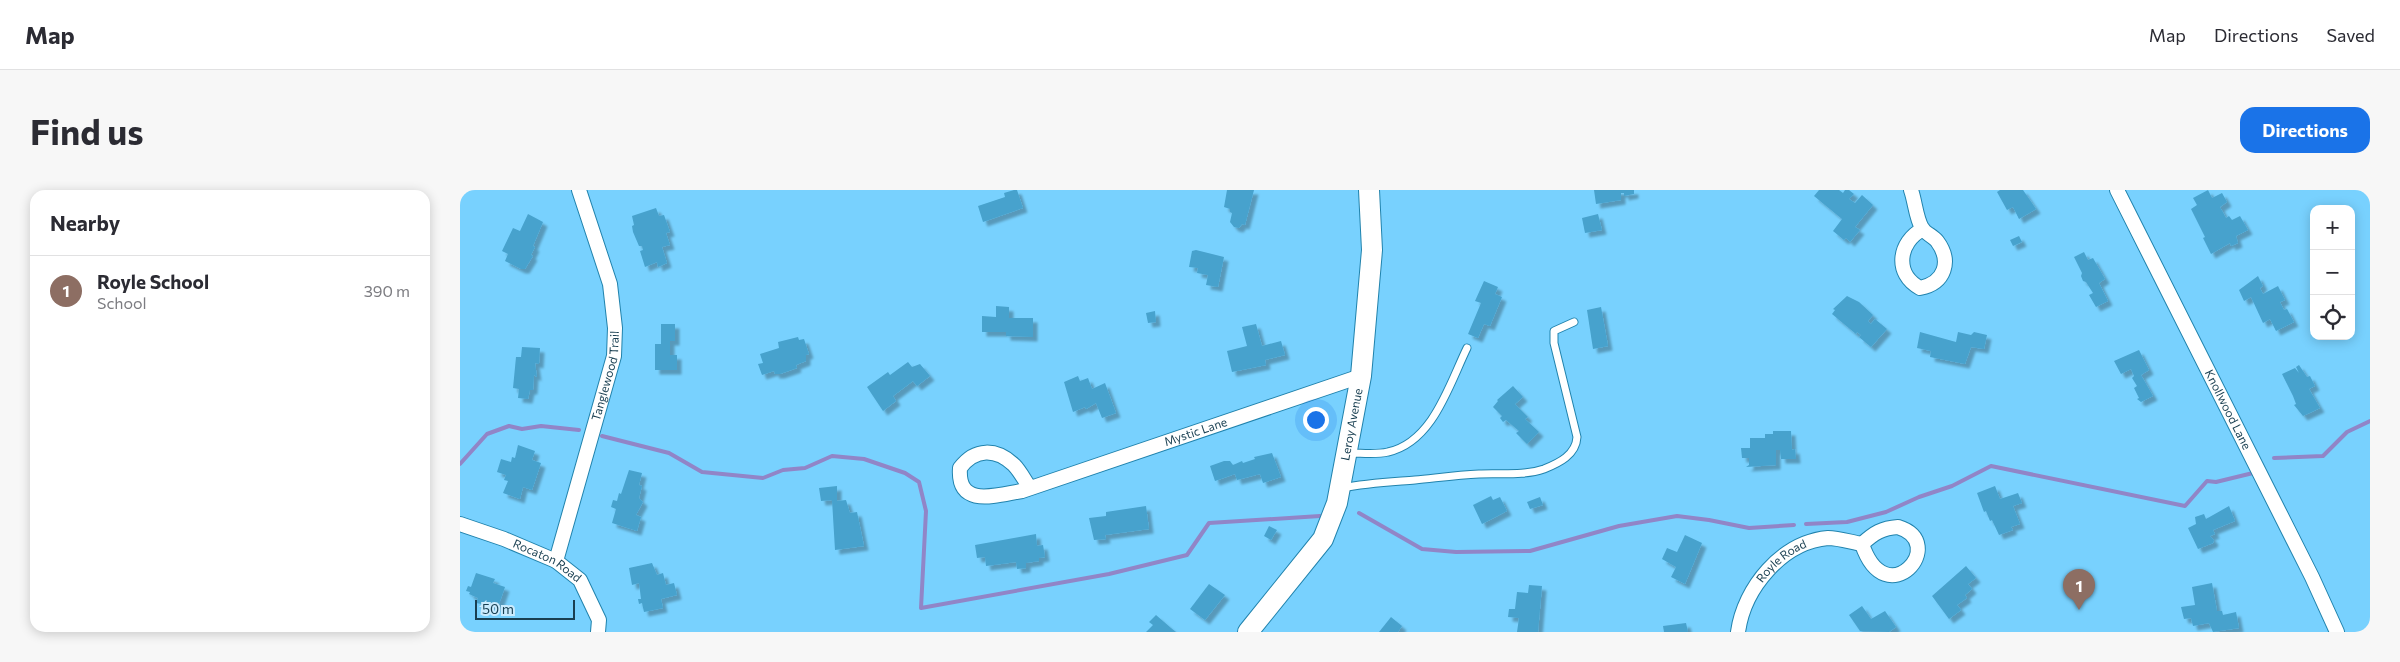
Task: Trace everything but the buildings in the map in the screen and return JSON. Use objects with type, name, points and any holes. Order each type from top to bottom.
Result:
[{"type":"street","name":"Tanglewood Trail","points":[[556,561],[614,356],[615,328],[610,284],[579,190]]},
{"type":"street","name":"Leroy Avenue","points":[[1248,632],[1323,539],[1333,517],[1361,376],[1372,250],[1369,190]]},
{"type":"street","points":[[1911,190],[1922,229]]},
{"type":"street","name":"Knollwood Lane","points":[[2117,190],[2312,577],[2337,632]]},
{"type":"street","name":"Mystic Lane","points":[[1030,488],[1014,465],[991,452],[976,453],[960,468],[959,478],[965,490],[974,496],[987,498],[1030,488],[1361,376]]},
{"type":"street","name":"Rocaton Road","points":[[460,524],[504,539],[556,561],[580,580],[599,620],[598,632]]},
{"type":"street","name":"Royle Road","points":[[1738,632],[1753,586],[1799,544],[1829,538],[1862,544]]},
{"type":"lane","points":[[1340,489],[1375,482],[1457,475],[1519,473],[1543,469],[1570,455],[1576,446],[1577,437],[1556,352],[1554,331],[1574,322]]},
{"type":"lane","points":[[1346,452],[1389,452],[1414,439],[1438,408],[1467,348]]},
{"type":"waterway","points":[[2274,458],[2323,456],[2347,432],[2370,421]]},
{"type":"waterway","points":[[460,464],[487,434],[509,426],[522,429],[541,426],[579,430]]},
{"type":"waterway","points":[[602,436],[669,453],[702,472],[763,478],[783,470],[805,468],[832,456],[864,459],[905,473],[919,482],[926,511],[921,608],[1109,574],[1187,555],[1209,523],[1320,516]]},
{"type":"waterway","points":[[1806,524],[1847,522],[1886,512],[1919,497],[1952,486],[1991,466],[2185,506],[2207,481],[2216,482],[2253,473]]},
{"type":"waterway","points":[[1359,513],[1422,549],[1456,552],[1530,551],[1619,526],[1677,516],[1749,528],[1794,525]]},
{"type":"place","name":"Royle School","points":[[2079,610]]}]
